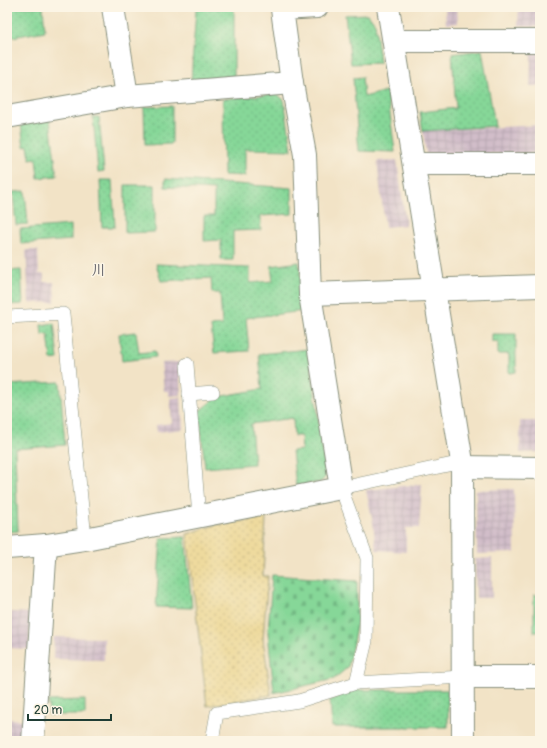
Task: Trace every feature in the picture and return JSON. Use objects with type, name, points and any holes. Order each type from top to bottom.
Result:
[{"type":"street","points":[[113,7],[127,96]]},
{"type":"street","points":[[7,548],[46,545],[85,539],[341,488],[310,294],[305,155],[292,83],[282,9],[317,7]]},
{"type":"street","points":[[388,7],[462,464],[463,741]]},
{"type":"street","points":[[394,41],[540,41]]},
{"type":"street","points":[[7,117],[127,96],[292,83]]},
{"type":"street","points":[[414,164],[540,164]]},
{"type":"street","points":[[310,294],[433,288],[540,286]]},
{"type":"street","points":[[462,464],[540,468]]},
{"type":"street","points":[[33,741],[46,545]]},
{"type":"street","points":[[463,677],[540,677]]},
{"type":"lane","points":[[7,317],[63,314],[85,539]]},
{"type":"lane","points":[[187,364],[199,517]]},
{"type":"lane","points":[[189,394],[213,392]]},
{"type":"lane","points":[[356,683],[366,641],[367,558],[341,488],[462,464]]},
{"type":"lane","points":[[212,741],[217,713],[299,701],[356,683],[463,677]]},
{"type":"shaded area","points":[[445,7],[457,7],[458,23],[446,24]]},
{"type":"shaded area","points":[[519,7],[540,7],[540,27],[518,26]]},
{"type":"shaded area","points":[[531,53],[540,53],[540,86],[530,86]]},
{"type":"shaded area","points":[[7,78],[10,78],[12,105],[7,106]]},
{"type":"shaded area","points":[[540,125],[540,153],[426,154],[423,131]]},
{"type":"shaded area","points":[[397,160],[406,225],[385,227],[377,161]]},
{"type":"shaded area","points":[[26,250],[38,250],[39,274],[44,274],[44,282],[54,282],[55,302],[29,303]]},
{"type":"shaded area","points":[[179,362],[181,395],[169,396],[169,391],[164,391],[161,363]]},
{"type":"shaded area","points":[[181,397],[183,429],[157,432],[156,425],[172,423],[170,398]]},
{"type":"shaded area","points":[[520,421],[540,421],[540,452],[520,453]]},
{"type":"shaded area","points":[[422,484],[419,528],[406,528],[406,552],[376,550],[373,523],[366,490]]},
{"type":"shaded area","points":[[514,489],[515,553],[477,554],[476,490]]},
{"type":"shaded area","points":[[492,558],[492,598],[476,598],[475,559]]},
{"type":"shaded area","points":[[11,612],[31,613],[29,649],[7,648],[7,633],[10,633]]},
{"type":"shaded area","points":[[54,637],[104,638],[104,660],[53,659]]},
{"type":"shaded area","points":[[7,719],[25,720],[24,741],[8,741]]},
{"type":"green space","points":[[7,7],[43,7],[45,31],[7,38]]},
{"type":"green space","points":[[234,8],[234,76],[191,81],[196,9]]},
{"type":"green space","points":[[368,14],[375,23],[380,63],[351,64],[345,15]]},
{"type":"green space","points":[[482,50],[495,126],[423,131],[420,112],[456,108],[452,54]]},
{"type":"green space","points":[[362,77],[364,97],[387,91],[395,152],[359,151],[353,78]]},
{"type":"green space","points":[[277,94],[284,100],[292,150],[245,149],[245,176],[224,175],[223,99]]},
{"type":"green space","points":[[172,106],[172,144],[145,145],[144,107]]},
{"type":"green space","points":[[93,117],[99,117],[104,171],[98,172]]},
{"type":"green space","points":[[50,120],[57,176],[38,178],[36,158],[30,159],[28,146],[24,147],[21,124]]},
{"type":"green space","points":[[165,179],[292,188],[292,214],[260,216],[261,230],[233,231],[233,260],[221,260],[221,240],[204,241],[204,216],[214,216],[214,190],[165,187]]},
{"type":"green space","points":[[100,180],[112,180],[115,227],[102,227]]},
{"type":"green space","points":[[125,185],[155,185],[155,232],[125,233]]},
{"type":"green space","points":[[25,191],[28,224],[16,225],[13,192]]},
{"type":"green space","points":[[71,225],[71,240],[21,244],[20,229]]},
{"type":"green space","points":[[299,262],[304,311],[246,318],[249,351],[214,353],[211,326],[222,325],[220,293],[212,293],[211,278],[161,281],[156,264],[250,268],[250,283],[273,281],[271,266]]},
{"type":"green space","points":[[21,270],[23,304],[7,305],[7,271]]},
{"type":"green space","points":[[54,323],[58,359],[51,360],[48,334],[42,335],[41,325]]},
{"type":"green space","points":[[136,332],[139,353],[155,351],[156,357],[122,361],[119,334]]},
{"type":"green space","points":[[492,334],[516,334],[516,372],[509,373],[509,354],[498,354],[498,341],[492,342]]},
{"type":"green space","points":[[309,349],[326,476],[321,482],[296,486],[292,451],[302,450],[301,436],[294,436],[293,418],[251,424],[254,464],[205,468],[199,411],[217,397],[262,389],[259,354]]},
{"type":"green space","points":[[60,382],[65,445],[15,449],[18,531],[7,532],[7,385]]},
{"type":"green space","points":[[185,537],[192,608],[156,607],[161,538]]},
{"type":"green space","points":[[272,575],[357,581],[357,622],[348,667],[334,679],[274,693],[268,632]]},
{"type":"green space","points":[[534,595],[540,595],[540,632],[534,632]]},
{"type":"green space","points":[[355,690],[448,690],[448,727],[332,727],[330,700]]},
{"type":"green space","points":[[85,700],[85,715],[49,715],[48,701]]},
{"type":"sand","points":[[266,518],[263,576],[268,576],[263,639],[271,695],[207,706],[187,534],[215,525]]},
{"type":"district","name":"川","points":[[99,270]]}]
